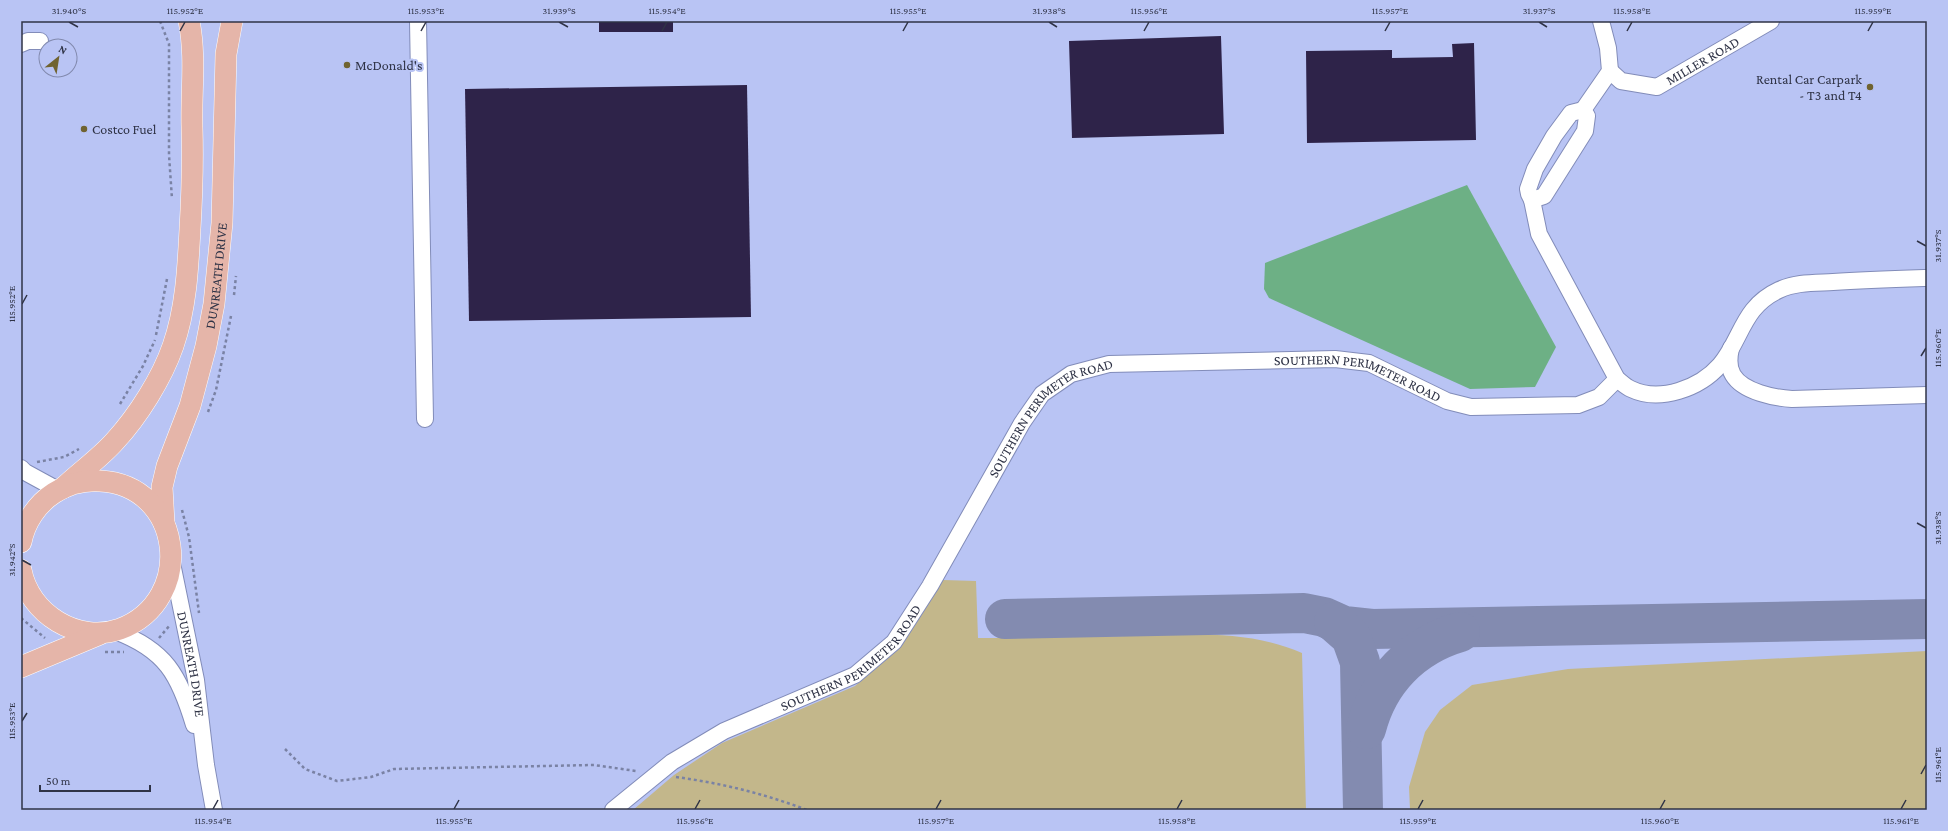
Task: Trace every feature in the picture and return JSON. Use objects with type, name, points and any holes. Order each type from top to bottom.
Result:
[{"type":"main road","name":"DUNREATH DRIVE","points":[[21,538],[26,526],[36,510],[48,497],[61,489],[115,441],[139,412],[173,346],[182,310],[188,270],[193,177],[194,44],[189,21]]},
{"type":"main road","name":"DUNREATH DRIVE","points":[[164,523],[162,487],[167,466],[190,406],[206,346],[214,304],[222,223],[226,54],[232,21]]},
{"type":"main road","points":[[21,668],[139,619],[158,601],[170,577],[172,550],[164,523],[146,500],[134,491],[121,485],[106,481],[92,481],[61,489]]},
{"type":"main road","points":[[21,570],[28,591],[36,604],[46,615],[73,629],[88,632],[109,632]]},
{"type":"street","points":[[418,21],[425,419]]},
{"type":"street","points":[[1601,21],[1608,48],[1610,71],[1583,110],[1571,113],[1554,136],[1535,169],[1529,194],[1532,200],[1539,234],[1617,379],[1631,389],[1645,394],[1668,394],[1685,388],[1704,378],[1720,365],[1749,315],[1762,301],[1779,290],[1800,284],[1927,278]]},
{"type":"street","name":"MILLER ROAD","points":[[1610,71],[1621,80],[1657,87],[1772,21]]},
{"type":"street","points":[[21,44],[28,41],[38,41]]},
{"type":"street","points":[[1532,200],[1539,199],[1546,193],[1585,131],[1587,116],[1583,110]]},
{"type":"street","points":[[1731,348],[1729,362],[1733,376],[1745,386],[1775,398],[1792,399],[1927,395]]},
{"type":"street","name":"SOUTHERN PERIMETER ROAD","points":[[613,810],[672,762],[724,731],[855,675],[894,642],[930,586],[1022,423],[1042,394],[1071,374],[1109,364],[1335,359],[1369,363],[1447,401],[1471,407],[1578,405],[1599,397],[1617,379]]},
{"type":"street","points":[[23,470],[61,489]]},
{"type":"street","name":"DUNREATH DRIVE","points":[[172,563],[196,680],[206,765],[214,810]]},
{"type":"street","name":"DUNREATH DRIVE","points":[[109,632],[144,644],[166,663],[178,681],[190,712],[206,765]]},
{"type":"path","points":[[160,21],[169,44],[169,155],[173,205]]},
{"type":"path","points":[[116,410],[140,372],[156,337],[168,278]]},
{"type":"path","points":[[23,470],[38,461],[64,457],[81,448]]},
{"type":"path","points":[[285,749],[305,769],[337,781],[371,777],[394,769],[594,765],[705,781],[780,800],[807,810]]},
{"type":"shaded area","points":[[1467,185],[1556,347],[1535,387],[1470,389],[1269,298],[1264,289],[1265,263]]},
{"type":"shaded area","points":[[943,580],[976,581],[978,638],[1216,635],[1260,640],[1281,645],[1302,653],[1306,810],[633,810],[674,775],[722,743],[855,686],[898,648]]},
{"type":"shaded area","points":[[1927,651],[1927,810],[1410,810],[1409,787],[1425,732],[1440,710],[1472,685],[1568,669]]},
{"type":"building","points":[[599,21],[673,21],[673,32],[599,32]]},
{"type":"building","points":[[1221,36],[1224,134],[1072,138],[1069,41]]},
{"type":"building","points":[[1474,43],[1476,140],[1307,143],[1306,51],[1392,50],[1392,58],[1453,57],[1452,44]]},
{"type":"building","points":[[747,85],[751,317],[469,321],[465,89]]},
{"type":"taxiway","points":[[1005,619],[1304,613],[1324,617],[1344,626],[1372,629],[1927,619]]},
{"type":"taxiway","points":[[1334,622],[1351,637],[1360,662],[1363,810]]},
{"type":"taxiway","points":[[1366,729],[1379,696],[1388,681],[1400,668],[1412,656],[1427,646],[1460,632]]},
{"type":"place","name":"McDonald's","points":[[347,65]]},
{"type":"place","name":"Rental Car Carpark - T3 and T4","points":[[1870,87]]},
{"type":"place","name":"Costco Fuel","points":[[84,129]]}]
